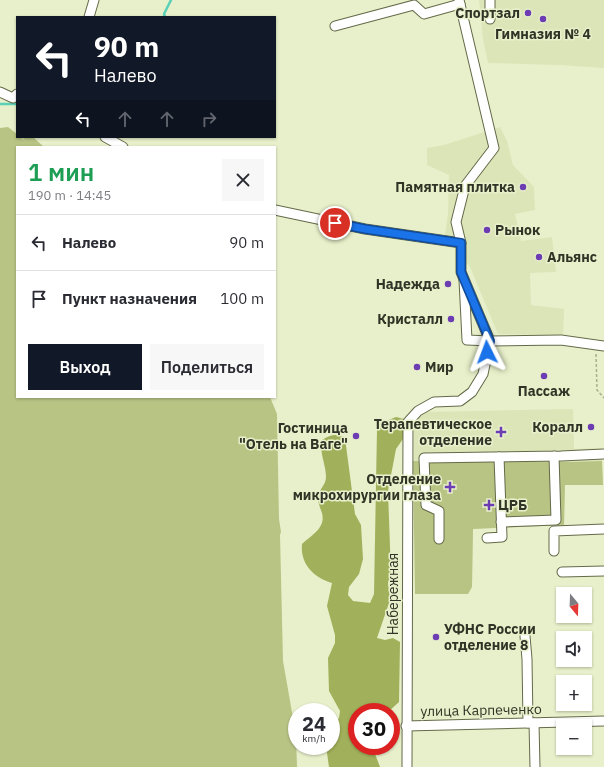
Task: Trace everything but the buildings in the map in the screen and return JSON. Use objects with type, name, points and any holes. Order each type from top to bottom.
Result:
[{"type":"street","points":[[90,16],[94,0]]},
{"type":"street","points":[[490,0],[490,19]]},
{"type":"street","points":[[335,26],[414,5],[424,14],[460,2],[494,148],[465,186],[456,222],[461,243],[461,272],[490,341]]},
{"type":"street","points":[[0,92],[16,97]]},
{"type":"street","points":[[107,138],[121,146]]},
{"type":"street","points":[[276,210],[365,229],[461,243]]},
{"type":"street","points":[[464,280],[467,340],[561,340],[601,345]]},
{"type":"street","name":"Набережная","points":[[407,767],[408,422],[418,411],[434,402],[460,401],[472,392],[483,374],[490,341]]},
{"type":"street","points":[[439,539],[439,511],[426,505],[424,458],[604,454]]},
{"type":"street","points":[[502,522],[556,520],[554,456]]},
{"type":"street","points":[[487,538],[502,537],[499,457]]},
{"type":"street","points":[[554,551],[554,531],[604,529]]},
{"type":"street","points":[[562,572],[604,571]]},
{"type":"street","points":[[525,636],[535,767]]},
{"type":"street","name":"улица Карпеченко","points":[[406,726],[604,720]]},
{"type":"path","points":[[601,345],[596,352],[597,390],[604,398]]},
{"type":"shaded area","name":"Гимназия № 4","points":[[479,0],[604,0],[604,68],[488,63],[483,39]]},
{"type":"shaded area","points":[[8,127],[16,133],[16,138],[21,138],[25,141],[23,138],[34,138],[43,146],[16,146],[16,398],[270,398],[277,414],[283,661],[290,703],[288,703],[288,755],[297,755],[297,767],[0,767],[0,128]]},
{"type":"shaded area","points":[[500,127],[507,141],[513,165],[534,187],[535,210],[515,214],[521,241],[552,237],[556,272],[530,273],[531,305],[564,309],[563,335],[498,334],[470,267],[445,235],[448,214],[449,175],[427,165],[427,148],[444,145]]},
{"type":"shaded area","name":"ЦРБ","points":[[573,409],[574,449],[601,448],[603,485],[565,485],[564,525],[473,529],[472,587],[468,594],[415,594],[414,423],[425,412]]},
{"type":"shaded area","name":"ЦРБ","points":[[413,461],[602,461],[603,485],[565,485],[564,525],[473,529],[472,587],[468,594],[415,594]]},
{"type":"green space","points":[[396,417],[404,419],[407,427],[405,436],[396,449],[388,491],[391,575],[388,583],[390,600],[377,638],[385,640],[393,638],[400,642],[399,702],[348,703],[348,755],[375,755],[380,767],[329,767],[327,755],[340,755],[340,703],[336,703],[329,691],[328,658],[335,643],[335,635],[327,606],[332,583],[319,578],[306,564],[303,558],[302,544],[317,531],[323,518],[318,497],[326,477],[321,449],[322,440],[334,435],[342,436],[345,438],[355,514],[361,525],[363,559],[359,574],[349,587],[348,595],[353,601],[370,603],[374,594],[377,429],[381,423]]},
{"type":"waterway","points":[[165,16],[164,14],[171,0]]},
{"type":"waterway","points":[[0,104],[16,104]]},
{"type":"place","name":"Спортзал","points":[[528,13]]},
{"type":"place","name":"Гимназия № 4","points":[[543,19]]},
{"type":"place","name":"Памятная плитка","points":[[523,187]]},
{"type":"place","name":"Рынок","points":[[487,230]]},
{"type":"place","name":"Альянс","points":[[539,257]]},
{"type":"place","name":"Надежда","points":[[448,284]]},
{"type":"place","name":"Кристалл","points":[[451,319]]},
{"type":"place","name":"Мир","points":[[417,367]]},
{"type":"place","name":"Пассаж","points":[[544,376]]},
{"type":"place","name":"Коралл","points":[[591,427]]},
{"type":"place","name":"Терапевтическое отделение","points":[[501,432]]},
{"type":"place","name":"Гостиница \"Отель на Ваге\"","points":[[356,436]]},
{"type":"place","name":"Отделение микрохирургии глаза","points":[[450,487]]},
{"type":"place","name":"ЦРБ","points":[[489,505]]},
{"type":"place","name":"УФНС России отделение 8","points":[[436,637]]},
{"type":"route","points":[[335,223],[365,229],[461,243],[461,272],[490,341],[487,352]]}]
